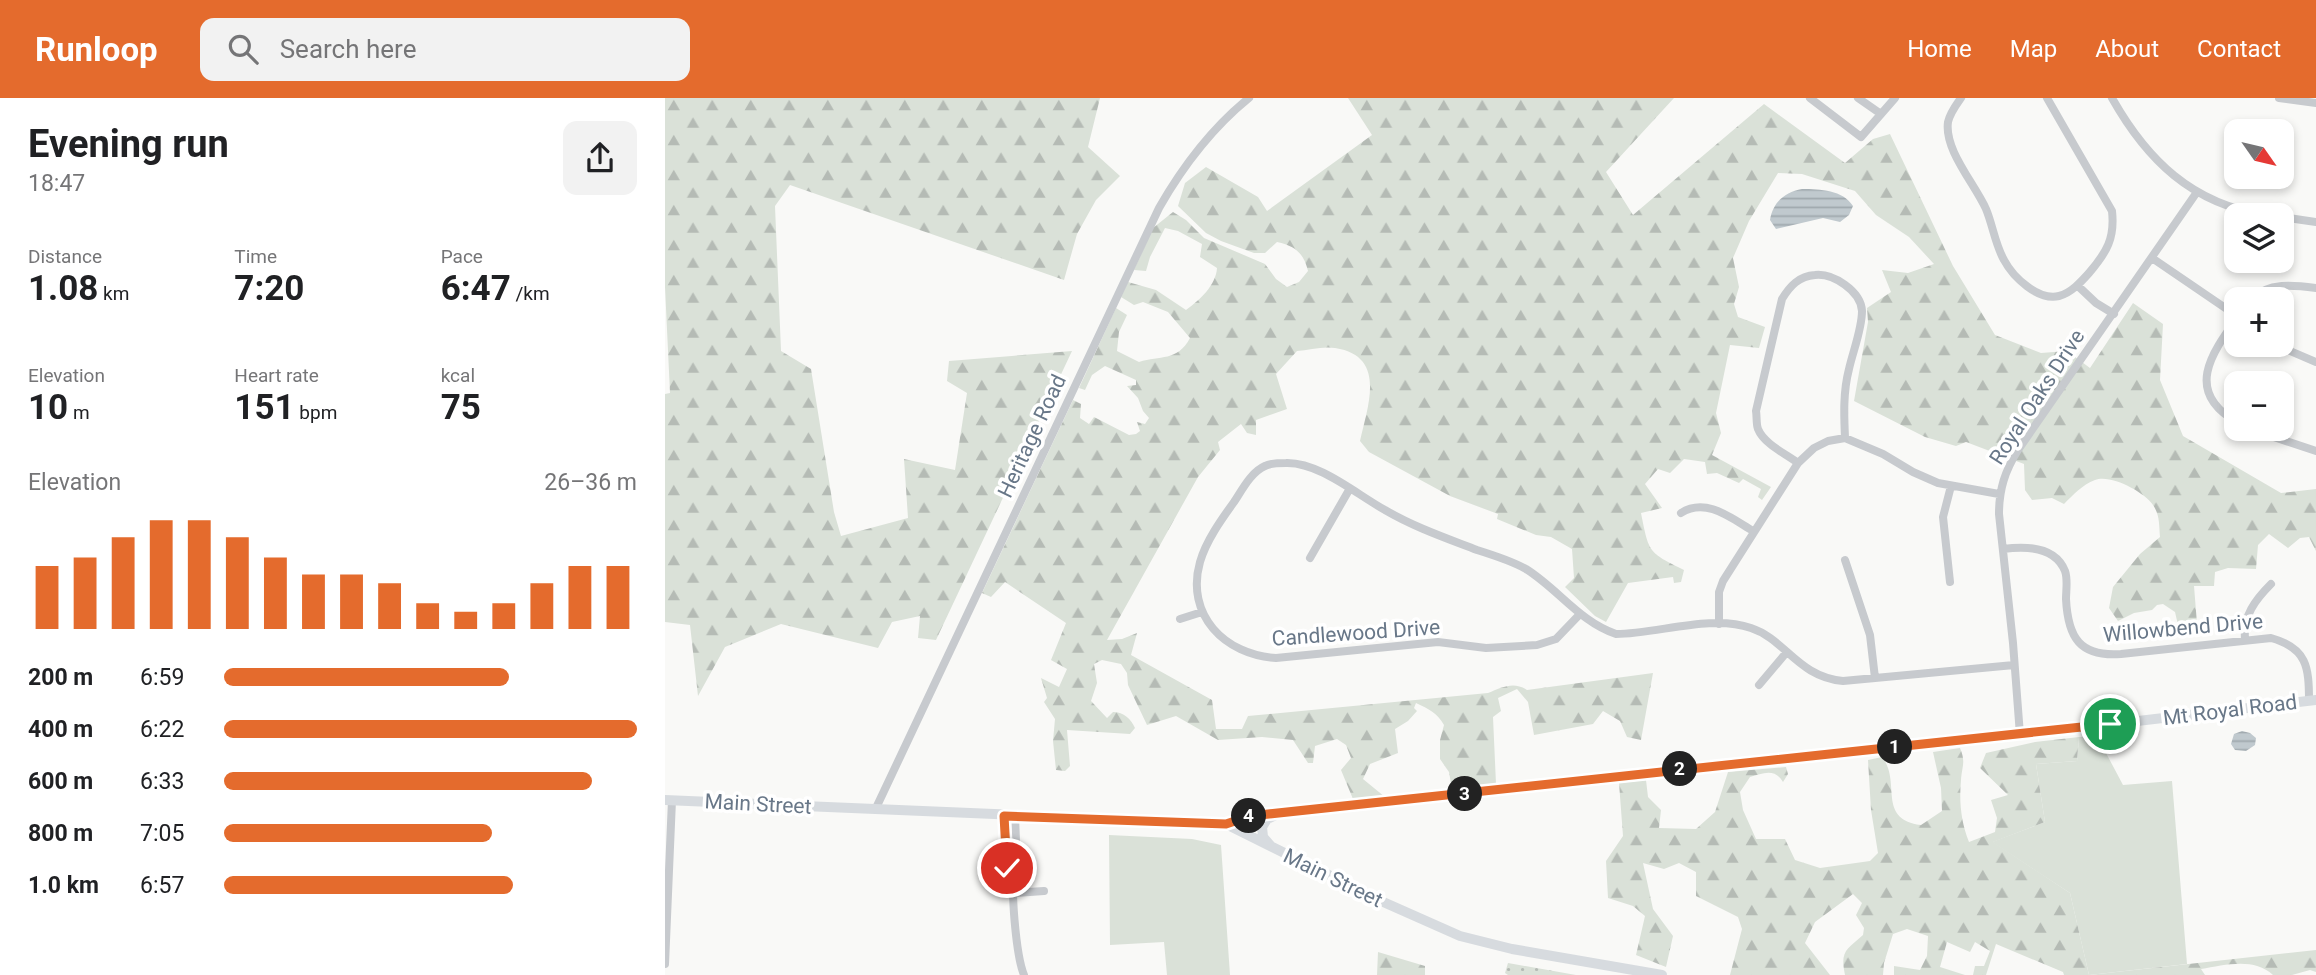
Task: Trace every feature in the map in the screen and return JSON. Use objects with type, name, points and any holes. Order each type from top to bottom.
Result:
[{"type":"main road","name":"Mt Royal Road","points":[[1226,824],[1250,816],[2020,735],[2313,701]]},
{"type":"main road","name":"Main Street","points":[[668,800],[1226,824],[1285,855],[1460,936],[1511,949],[1662,975]]},
{"type":"main road","points":[[1283,813],[1267,819],[1261,830],[1267,843],[1285,855]]},
{"type":"street","name":"Heritage Road","points":[[876,808],[1159,208],[1184,167],[1204,142],[1249,98]]},
{"type":"street","points":[[1810,98],[1861,137],[1895,98]]},
{"type":"street","points":[[1858,98],[1881,114]]},
{"type":"street","points":[[1961,98],[1948,121],[1952,148],[1986,209],[2002,257],[2027,286],[2040,293],[2058,296],[2078,285],[2092,270],[2111,241],[2114,229],[2112,211],[2047,98]]},
{"type":"street","points":[[2112,98],[2146,150],[2173,176],[2197,192],[2224,204]]},
{"type":"street","points":[[2279,98],[2316,103]]},
{"type":"street","name":"Royal Oaks Drive","points":[[2020,735],[1999,494],[2006,472],[2018,450],[2197,192]]},
{"type":"street","points":[[2294,219],[2316,222]]},
{"type":"street","points":[[2152,258],[2224,308]]},
{"type":"street","points":[[1798,463],[1762,434],[1758,429],[1756,411],[1782,299],[1800,278],[1811,275],[1824,274],[1845,285],[1855,294],[1862,312],[1846,383],[1845,438]]},
{"type":"street","points":[[2078,285],[2082,292],[2114,314]]},
{"type":"street","points":[[2273,287],[2278,285],[2316,288]]},
{"type":"street","points":[[2224,336],[2214,350],[2206,374],[2212,400],[2224,414]]},
{"type":"street","points":[[2294,353],[2316,362]]},
{"type":"street","points":[[1719,624],[1719,592],[1753,531],[1798,463],[1821,444],[1845,438],[1883,454],[1927,479],[1999,494]]},
{"type":"street","points":[[2284,441],[2316,452]]},
{"type":"street","points":[[1180,619],[1202,612],[1197,594],[1201,561],[1228,510],[1255,473],[1266,465],[1299,463],[1315,469],[1426,531],[1524,568],[1564,597],[1580,614],[1616,634],[1734,624],[1755,629],[1808,669],[1833,680],[1854,681],[2014,665]]},
{"type":"street","points":[[1950,582],[1943,517],[1951,486]]},
{"type":"street","points":[[1310,558],[1349,490]]},
{"type":"street","points":[[1681,513],[1688,508],[1708,507],[1753,531]]},
{"type":"street","name":"Willowbend Drive","points":[[2003,549],[2035,548],[2058,562],[2065,572],[2070,625],[2074,637],[2093,653],[2121,654],[2271,638],[2295,648],[2307,666],[2313,701]]},
{"type":"street","points":[[1845,560],[1870,635],[1875,678]]},
{"type":"street","points":[[2245,639],[2246,618],[2271,584]]},
{"type":"street","name":"Candlewood Drive","points":[[1202,612],[1208,623],[1230,644],[1256,657],[1276,658],[1437,642],[1486,648],[1537,645],[1556,639],[1580,614]]},
{"type":"street","points":[[1759,685],[1786,653]]},
{"type":"street","points":[[665,964],[668,800]]},
{"type":"street","points":[[1009,816],[1007,868],[1013,873],[1018,958],[1024,975]]},
{"type":"street","points":[[1014,893],[1044,891]]},
{"type":"green space","points":[[665,98],[1100,98],[1088,147],[1120,176],[1096,200],[1077,234],[1064,280],[790,185],[775,206],[781,351],[811,369],[834,512],[841,536],[908,518],[904,459],[955,470],[967,393],[947,381],[949,361],[1072,351],[936,640],[918,638],[920,616],[892,622],[878,648],[781,624],[725,647],[698,696],[690,625],[665,622],[665,394],[670,393],[665,287]]},
{"type":"green space","points":[[1348,98],[1674,98],[1606,172],[1633,215],[1764,104],[1845,163],[1873,139],[1890,134],[1953,266],[1995,335],[2041,353],[2067,351],[2090,368],[2133,303],[2163,324],[2160,380],[2183,436],[2281,493],[2316,489],[2316,551],[2309,537],[2300,538],[2288,548],[2269,534],[2258,545],[2256,569],[2228,568],[2215,572],[2214,586],[2194,586],[2198,636],[2181,638],[2175,612],[2163,604],[2118,621],[2109,608],[2113,587],[2140,554],[2160,537],[2158,517],[2153,505],[2127,485],[2102,479],[2078,490],[2064,504],[2052,498],[2032,500],[2025,490],[2024,464],[1966,442],[1956,446],[1925,437],[1854,401],[1868,322],[1867,308],[1891,292],[1882,270],[1908,273],[1934,264],[1909,237],[1876,215],[1855,191],[1802,174],[1778,173],[1749,221],[1733,258],[1739,287],[1734,304],[1738,317],[1765,327],[1759,348],[1730,345],[1716,413],[1721,433],[1712,455],[1771,487],[1762,500],[1758,497],[1761,489],[1743,479],[1739,483],[1717,473],[1707,474],[1705,462],[1684,459],[1670,473],[1658,469],[1645,484],[1662,508],[1641,513],[1652,550],[1684,570],[1681,582],[1674,583],[1673,577],[1628,583],[1606,622],[1595,616],[1565,587],[1574,578],[1572,549],[1551,537],[1536,535],[1497,519],[1498,514],[1450,496],[1369,452],[1360,441],[1369,398],[1368,371],[1362,361],[1351,353],[1335,348],[1321,348],[1297,351],[1276,374],[1287,409],[1256,420],[1256,435],[1247,433],[1241,424],[1218,442],[1220,450],[1198,477],[1107,640],[1122,639],[1137,633],[1131,655],[1212,700],[1216,729],[1242,729],[1248,716],[1488,693],[1513,685],[1527,690],[1653,673],[1641,740],[1627,737],[1620,721],[1603,711],[1593,724],[1534,735],[1528,702],[1517,689],[1498,698],[1501,711],[1493,717],[1496,784],[1452,789],[1449,772],[1440,759],[1440,740],[1444,725],[1439,717],[1416,703],[1414,708],[1417,711],[1395,729],[1398,753],[1370,764],[1363,779],[1385,797],[1353,799],[1341,770],[1351,758],[1346,745],[1337,739],[1315,746],[1313,763],[1308,763],[1293,740],[1262,737],[1218,740],[1176,716],[1147,725],[1121,664],[1102,660],[1094,664],[1097,683],[1091,701],[1107,718],[1113,712],[1121,713],[1135,728],[1130,734],[1067,730],[1070,766],[1065,771],[1056,770],[1053,741],[1055,719],[1044,702],[1047,698],[1041,678],[1059,687],[1067,669],[1051,660],[1066,623],[1005,582],[991,597],[982,593],[1073,400],[1081,404],[1080,418],[1089,424],[1094,417],[1129,435],[1140,431],[1137,422],[1145,424],[1149,418],[1138,398],[1127,386],[1136,385],[1136,380],[1105,366],[1092,375],[1085,390],[1079,388],[1116,308],[1127,315],[1119,332],[1117,351],[1139,362],[1174,354],[1185,346],[1190,338],[1168,312],[1143,302],[1134,305],[1121,297],[1128,282],[1156,290],[1186,310],[1202,297],[1214,280],[1217,268],[1200,257],[1202,244],[1178,231],[1165,228],[1146,271],[1134,270],[1153,228],[1173,212],[1186,220],[1204,238],[1265,264],[1276,279],[1287,287],[1299,282],[1308,271],[1298,252],[1284,244],[1277,242],[1265,253],[1254,253],[1206,233],[1178,206],[1185,183],[1206,167],[1258,197],[1267,211],[1372,135]]},
{"type":"green space","points":[[2097,736],[2123,785],[2172,781],[2187,964],[2089,975],[2070,893],[1992,842],[2045,822],[2036,764],[2077,761],[2079,737]]},
{"type":"green space","points":[[2079,737],[2077,761],[2036,764],[2045,822],[1993,842],[2070,893],[2089,975],[2064,975],[2063,972],[1996,944],[1986,975],[1973,975],[1975,966],[1984,966],[1990,951],[1975,942],[1970,952],[1947,942],[1940,967],[1965,975],[1894,975],[1894,966],[1920,970],[1927,956],[1928,936],[1907,929],[1893,934],[1883,975],[1845,975],[1844,956],[1863,935],[1864,928],[1856,915],[1862,903],[1853,894],[1815,922],[1805,943],[1830,975],[1730,975],[1742,929],[1738,917],[1696,896],[1696,872],[1679,863],[1664,869],[1643,863],[1653,909],[1673,936],[1666,967],[1636,955],[1645,916],[1633,906],[1608,898],[1606,861],[1623,836],[1619,783],[1646,780],[1648,797],[1661,810],[1659,828],[1696,829],[1715,812],[1728,772],[1786,767],[1788,774],[1783,782],[1772,773],[1750,777],[1740,792],[1743,810],[1756,839],[1785,839],[1795,860],[1820,868],[1870,861],[1878,853],[1871,810],[1868,760],[1882,757],[1888,767],[1894,807],[1907,821],[1921,825],[1942,811],[1941,788],[1933,752],[1960,748],[1963,761],[1961,812],[1969,842],[1995,832],[1997,818],[1991,800],[2008,795],[1980,768],[1986,753],[2035,742]]},
{"type":"green space","points":[[1109,835],[1192,839],[1221,845],[1230,975],[1167,975],[1164,942],[1110,945]]},
{"type":"green space","points":[[2316,950],[2316,972],[2310,970],[2292,975],[2273,975],[2257,966],[2239,964],[2201,969],[2205,975],[2089,975]]},
{"type":"green space","points":[[1378,952],[1425,966],[1425,975],[1377,975]]},
{"type":"green space","points":[[1508,963],[1576,975],[1508,975],[1505,973]]},
{"type":"shaded area","points":[[1802,189],[1837,194],[1853,206],[1849,215],[1840,222],[1823,218],[1776,229],[1770,220],[1777,203],[1785,195]]},
{"type":"shaded area","points":[[2242,731],[2256,738],[2255,745],[2246,751],[2235,750],[2231,744],[2234,734]]},
{"type":"route","points":[[1007,868],[1004,816],[1226,824],[1250,816],[2110,724]]}]
